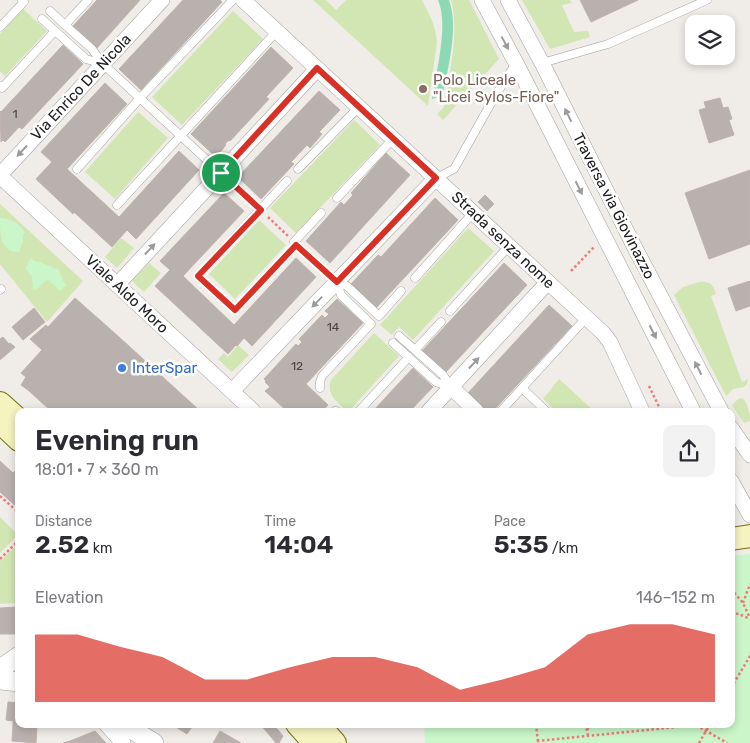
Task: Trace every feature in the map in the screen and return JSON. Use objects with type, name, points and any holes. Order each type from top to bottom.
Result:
[{"type":"main road","points":[[0,403],[15,416]]},
{"type":"main road","points":[[0,422],[15,436]]},
{"type":"main road","points":[[735,538],[750,536]]},
{"type":"main road","points":[[301,728],[314,743]]},
{"type":"main road","points":[[322,728],[335,743]]},
{"type":"street","name":"Via Enrico De Nicola","points":[[0,175],[162,0]]},
{"type":"street","name":"Strada senza nome","points":[[243,0],[603,333],[610,342],[641,408]]},
{"type":"street","name":"Traversa via Giovinazzo","points":[[482,0],[691,408]]},
{"type":"street","name":"Traversa via Giovinazzo","points":[[508,0],[719,408]]},
{"type":"street","points":[[117,285],[317,68]]},
{"type":"street","name":"Viale Aldo Moro","points":[[0,175],[251,408]]},
{"type":"street","points":[[232,391],[436,178]]},
{"type":"street","points":[[614,257],[635,248]]},
{"type":"street","points":[[432,408],[548,282]]},
{"type":"street","points":[[451,388],[473,408]]},
{"type":"street","points":[[735,433],[750,454]]},
{"type":"street","points":[[735,488],[750,515]]},
{"type":"street","points":[[0,680],[15,682]]},
{"type":"street","points":[[110,728],[124,743]]},
{"type":"street","points":[[130,728],[154,743]]},
{"type":"lane","points":[[0,27],[24,2],[22,0]]},
{"type":"lane","points":[[65,25],[88,0]]},
{"type":"lane","points":[[77,169],[140,98],[233,0]]},
{"type":"lane","points":[[542,63],[608,44],[708,0]]},
{"type":"lane","points":[[50,11],[92,48],[103,64],[261,210]]},
{"type":"lane","points":[[42,19],[86,59],[103,64]]},
{"type":"lane","points":[[0,86],[2,88],[56,31]]},
{"type":"lane","points":[[117,205],[277,31]]},
{"type":"lane","points":[[436,178],[454,170],[495,96],[516,63]]},
{"type":"lane","points":[[298,169],[359,107]]},
{"type":"lane","points":[[337,198],[394,139]]},
{"type":"lane","points":[[287,181],[198,276],[235,310],[321,213]]},
{"type":"lane","points":[[415,278],[473,213]]},
{"type":"lane","points":[[295,243],[337,282],[347,286],[378,316],[401,291]]},
{"type":"lane","points":[[450,311],[509,246]]},
{"type":"lane","points":[[320,388],[322,376],[371,324],[340,295],[337,282]]},
{"type":"lane","points":[[504,408],[586,318]]},
{"type":"lane","points":[[415,350],[441,322]]},
{"type":"lane","points":[[399,336],[443,375],[451,388]]},
{"type":"lane","points":[[393,343],[436,382],[451,388]]},
{"type":"lane","points":[[362,408],[409,357]]},
{"type":"lane","points":[[522,388],[543,408]]},
{"type":"path","points":[[261,210],[295,243]]},
{"type":"path","points":[[571,271],[604,237]]},
{"type":"path","points":[[649,386],[660,408]]},
{"type":"path","points":[[0,496],[15,511]]},
{"type":"path","points":[[0,559],[15,544]]},
{"type":"path","points":[[743,603],[750,584]]},
{"type":"path","points":[[735,594],[743,603],[750,619]]},
{"type":"path","points":[[735,614],[750,619]]},
{"type":"path","points":[[735,681],[750,656]]},
{"type":"path","points":[[536,728],[538,742],[660,728]]},
{"type":"path","points":[[702,728],[727,743]]},
{"type":"path","points":[[700,743],[708,728]]},
{"type":"path","points":[[587,730],[588,736]]},
{"type":"green space","points":[[313,0],[326,0],[336,10],[346,0],[422,0],[434,25],[437,42],[428,106]]},
{"type":"green space","points":[[438,0],[449,0],[452,11],[453,35],[443,95],[432,99],[442,35],[441,10]]},
{"type":"green space","points":[[451,0],[469,0],[499,59],[443,120],[437,114],[444,107],[453,53],[454,26]]},
{"type":"green space","points":[[522,0],[570,0],[572,3],[562,5],[574,32],[588,31],[590,37],[550,49]]},
{"type":"green space","points":[[23,9],[47,31],[5,76],[0,71],[0,34]]},
{"type":"green space","points":[[233,11],[263,39],[182,125],[152,97]]},
{"type":"green space","points":[[138,112],[168,138],[115,199],[85,172]]},
{"type":"green space","points":[[354,120],[380,145],[296,233],[270,208]]},
{"type":"green space","points":[[0,204],[83,281],[47,322],[0,264]]},
{"type":"green space","points":[[0,218],[15,222],[25,233],[19,252],[8,249],[2,241]]},
{"type":"green space","points":[[259,220],[286,245],[235,299],[209,274]]},
{"type":"green space","points":[[468,228],[494,251],[413,340],[399,327],[392,335],[380,325]]},
{"type":"green space","points":[[121,238],[134,248],[117,268],[105,257]]},
{"type":"green space","points":[[31,258],[34,261],[59,270],[66,285],[60,291],[48,280],[36,290],[33,289],[32,277],[26,269]]},
{"type":"green space","points":[[149,263],[161,273],[144,292],[132,281]]},
{"type":"green space","points":[[699,282],[708,283],[713,288],[716,294],[711,296],[742,382],[748,379],[744,387],[733,389],[726,396],[674,295],[683,287]]},
{"type":"green space","points":[[374,333],[399,356],[352,408],[344,408],[336,401],[330,390],[331,380]]},
{"type":"green space","points":[[238,345],[249,355],[232,372],[218,359],[224,353],[228,357]]},
{"type":"green space","points":[[559,379],[591,408],[553,408],[543,399]]},
{"type":"green space","points":[[742,398],[747,405],[750,421],[744,423],[732,405]]},
{"type":"green space","points":[[0,517],[15,532],[15,538],[0,553]]},
{"type":"green space","points":[[15,547],[15,603],[0,604],[0,561]]},
{"type":"green space","points":[[750,554],[750,743],[425,743],[424,728],[735,728],[735,556]]},
{"type":"building","points":[[97,0],[140,0],[97,48],[73,26]]},
{"type":"building","points":[[183,0],[220,0],[222,2],[141,90],[119,69]]},
{"type":"building","points":[[580,0],[638,0],[591,22]]},
{"type":"building","points":[[63,45],[83,64],[22,129],[19,127],[5,142],[3,140],[1,142],[0,111]]},
{"type":"building","points":[[271,47],[293,68],[266,97],[269,99],[225,144],[216,157],[191,134]]},
{"type":"building","points":[[105,83],[127,104],[67,169],[119,217],[179,151],[199,170],[136,239],[127,230],[112,247],[36,179],[52,162],[41,152]]},
{"type":"building","points":[[319,91],[340,110],[319,132],[322,134],[310,148],[307,145],[291,162],[294,164],[261,199],[238,177]]},
{"type":"building","points":[[720,98],[723,108],[728,107],[732,119],[729,120],[734,135],[709,143],[699,110],[706,108],[704,102]]},
{"type":"building","points":[[386,153],[410,175],[330,263],[306,241],[341,202],[344,205],[353,195],[351,193]]},
{"type":"building","points":[[750,170],[750,244],[709,259],[685,193]]},
{"type":"building","points":[[224,193],[244,211],[183,276],[234,325],[296,258],[316,277],[252,346],[244,338],[228,354],[155,286],[170,270],[160,261]]},
{"type":"building","points":[[485,195],[494,204],[487,211],[478,202]]},
{"type":"building","points":[[435,198],[458,220],[376,308],[351,284],[378,255],[381,257]]},
{"type":"building","points":[[504,263],[527,285],[445,373],[422,351]]},
{"type":"building","points":[[750,281],[750,306],[736,311],[728,288]]},
{"type":"building","points":[[75,298],[119,337],[81,379],[58,358],[28,390],[21,385],[26,377],[21,373],[42,350],[30,339],[46,325],[48,327]]},
{"type":"building","points":[[337,299],[363,323],[306,384],[328,405],[325,408],[284,408],[265,391],[270,387],[264,379],[296,344],[298,346],[302,342],[299,339],[322,315],[325,318],[329,314],[325,311]]},
{"type":"building","points":[[549,305],[572,326],[496,408],[484,408],[468,393]]},
{"type":"building","points":[[34,308],[45,322],[23,340],[12,327]]},
{"type":"building","points":[[3,337],[9,344],[15,347],[0,360],[0,339]]},
{"type":"building","name":"InterSpar","points":[[119,337],[197,408],[48,408],[28,390],[58,358],[81,379]]},
{"type":"building","points":[[413,368],[433,387],[413,408],[376,408]]},
{"type":"building","points":[[0,461],[13,473],[15,471],[15,505],[0,492]]},
{"type":"building","points":[[15,607],[15,634],[0,634],[0,608]]},
{"type":"building","points":[[8,702],[15,703],[15,725],[13,725],[13,721],[6,720]]},
{"type":"building","points":[[13,725],[15,725],[15,728],[37,728],[36,743],[12,741]]},
{"type":"building","points":[[177,728],[191,728],[187,734]]},
{"type":"building","points":[[263,728],[276,728],[283,736],[279,743],[276,743]]},
{"type":"building","points":[[95,731],[106,743],[63,743],[70,741]]},
{"type":"building","points":[[220,731],[241,743],[213,743]]},
{"type":"place","name":"Polo Liceale \"Licei Sylos-Fiore\"","points":[[423,89]]},
{"type":"place","name":"InterSpar","points":[[122,368]]},
{"type":"route","points":[[317,68],[436,178],[337,282],[296,245],[235,310],[198,276],[261,210],[221,173],[317,68]]}]
